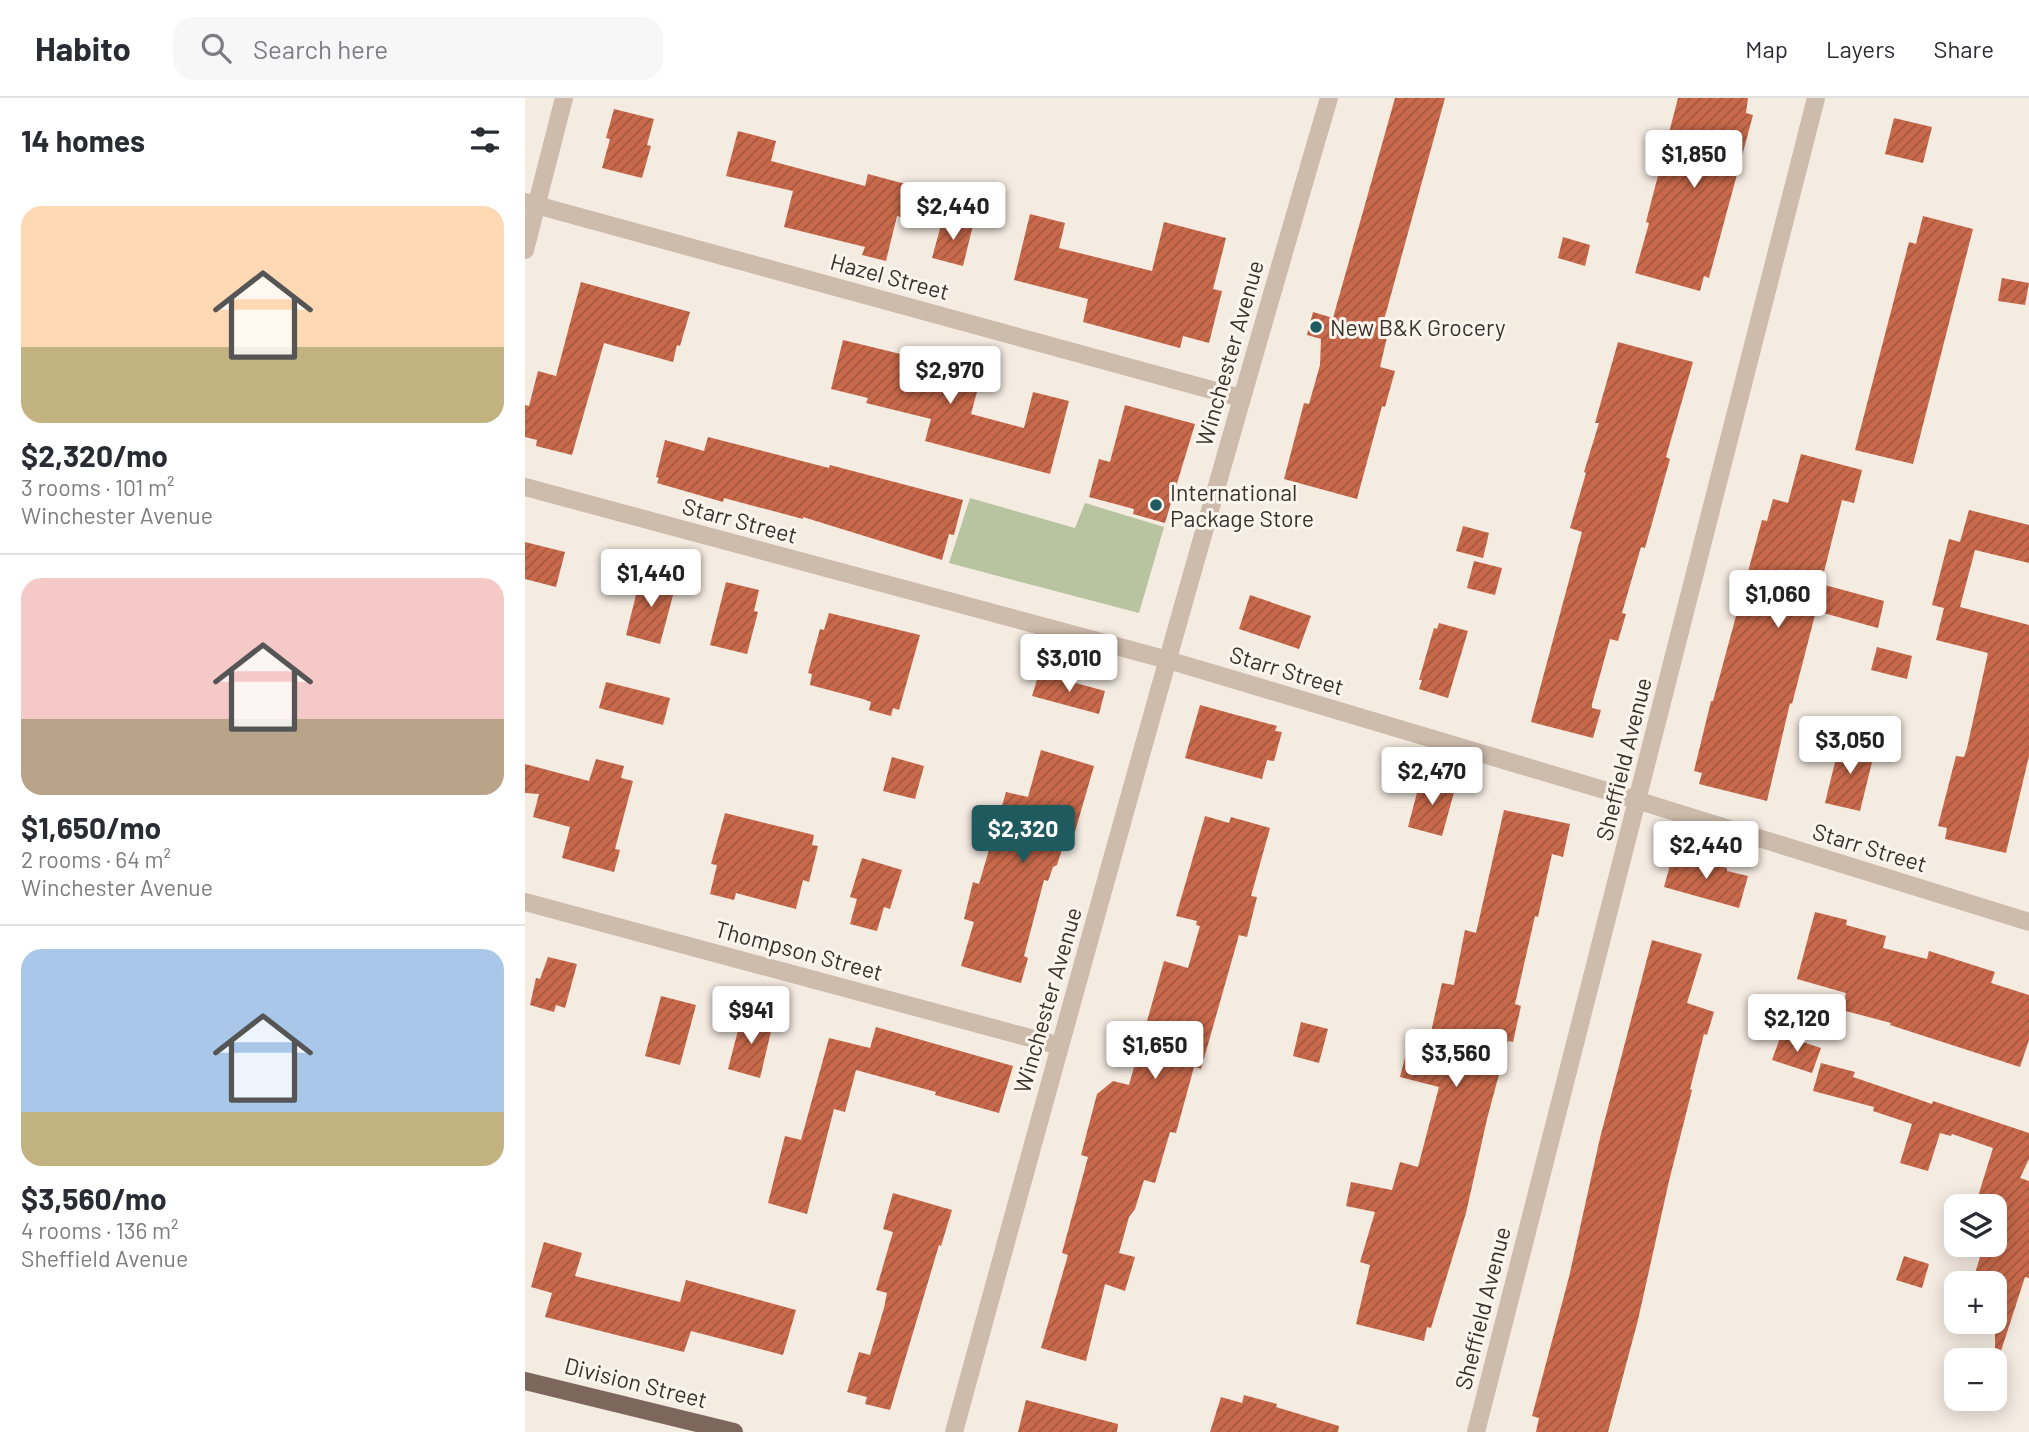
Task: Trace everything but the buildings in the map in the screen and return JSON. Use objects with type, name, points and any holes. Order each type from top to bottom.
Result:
[{"type":"main road","name":"Division Street","points":[[525,1381],[734,1432]]},
{"type":"street","points":[[525,250],[530,204],[564,98]]},
{"type":"street","name":"Winchester Avenue","points":[[954,1432],[1241,398],[1329,98]]},
{"type":"street","name":"Sheffield Avenue","points":[[1476,1432],[1816,98]]},
{"type":"street","name":"Hazel Street","points":[[530,204],[1241,398]]},
{"type":"street","name":"Starr Street","points":[[525,487],[1168,660],[1637,800],[2029,922]]},
{"type":"street","name":"Thompson Street","points":[[525,902],[1060,1046]]},
{"type":"green space","points":[[970,498],[1075,528],[1085,503],[1164,527],[1139,613],[949,563]]},
{"type":"place","name":"New B&K Grocery","points":[[1316,327]]},
{"type":"place","name":"International Package Store","points":[[1156,505]]}]
